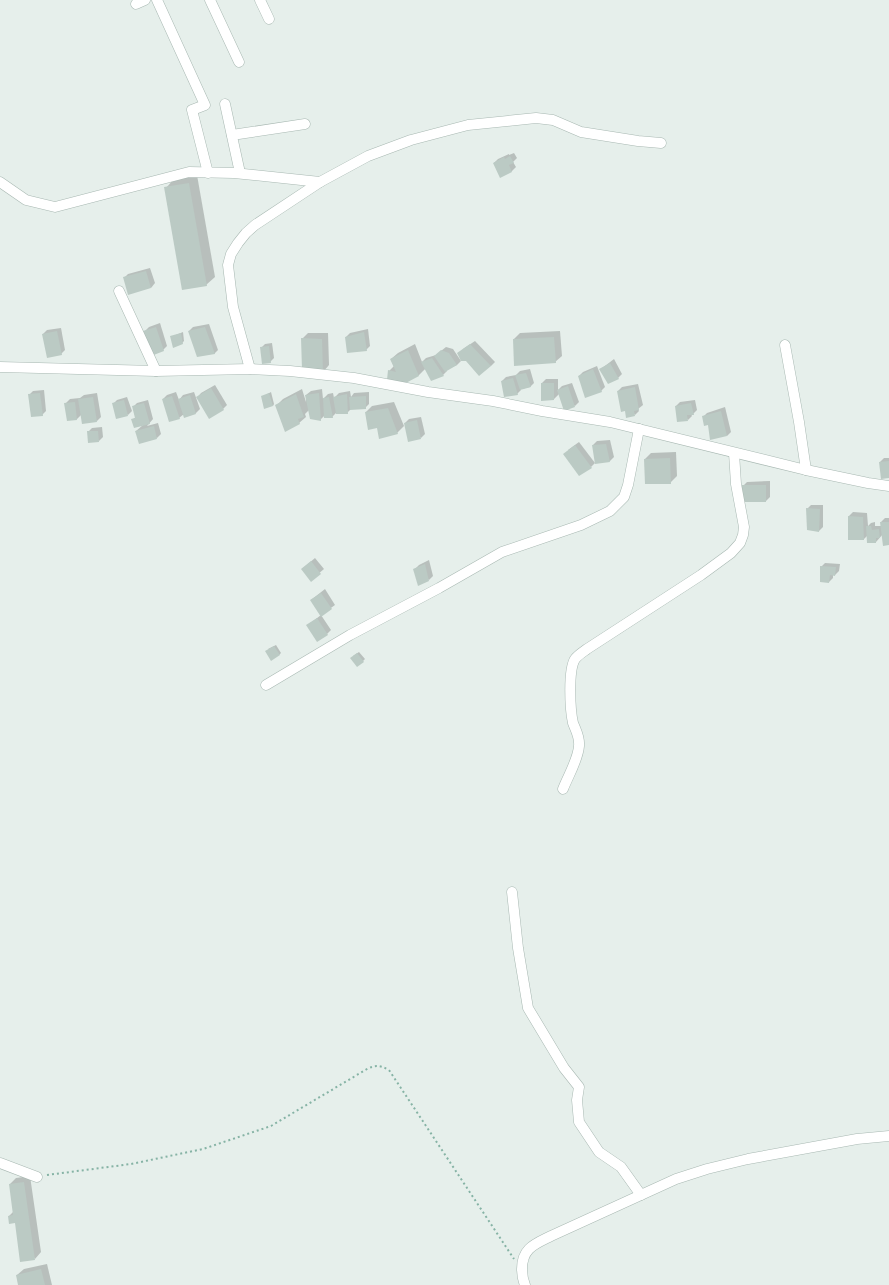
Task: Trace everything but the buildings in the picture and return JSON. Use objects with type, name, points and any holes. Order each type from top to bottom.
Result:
[{"type":"street","points":[[157,0],[205,105],[192,110],[208,172]]},
{"type":"street","points":[[210,0],[240,62]]},
{"type":"street","points":[[260,0],[269,19]]},
{"type":"street","points":[[225,104],[240,173]]},
{"type":"street","points":[[250,369],[233,307],[228,265],[229,258],[238,243],[255,224],[320,182],[368,156],[411,140],[468,125],[488,122],[536,118],[553,120],[581,132],[638,142],[661,142]]},
{"type":"street","points":[[232,135],[305,124]]},
{"type":"street","points":[[0,182],[26,200],[55,207],[189,172],[240,173],[320,182]]},
{"type":"street","points":[[118,291],[156,371]]},
{"type":"street","points":[[785,344],[806,470]]},
{"type":"street","points":[[0,368],[156,371],[250,369],[290,371],[354,378],[428,392],[493,401],[639,428],[806,470],[868,484],[889,486]]},
{"type":"street","points":[[266,685],[350,635],[439,588],[502,552],[581,525],[610,511],[624,497],[628,485],[639,428]]},
{"type":"street","points":[[563,789],[579,748],[579,737],[573,722],[571,693],[571,673],[576,658],[731,553],[740,543],[744,535],[744,527],[736,484],[734,452]]},
{"type":"street","points":[[512,892],[518,948],[528,1008],[564,1068],[579,1087],[577,1100],[579,1122],[599,1152],[621,1167],[641,1195]]},
{"type":"street","points":[[525,1285],[522,1272],[522,1261],[524,1255],[532,1246],[676,1179],[748,1159],[857,1139],[889,1136]]},
{"type":"street","points":[[0,1163],[37,1177]]},
{"type":"path","points":[[37,1177],[131,1164],[203,1149],[271,1126],[366,1069],[373,1066],[378,1066],[389,1070],[522,1272]]}]
